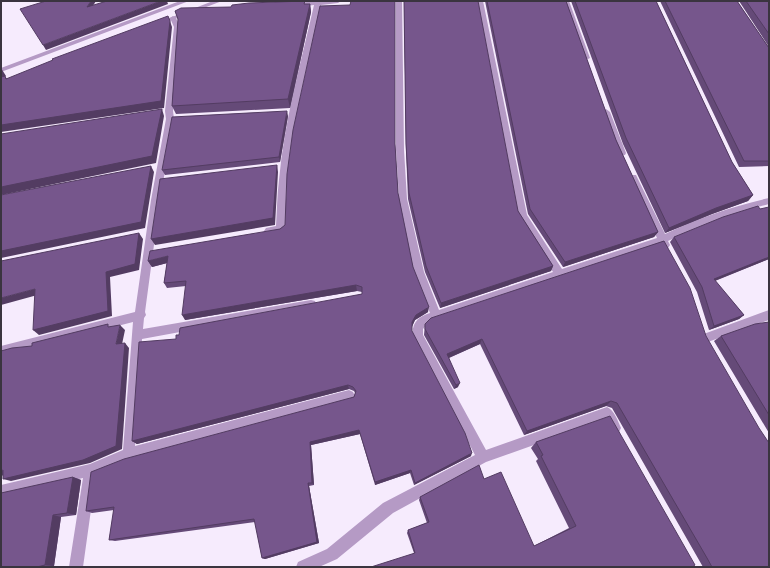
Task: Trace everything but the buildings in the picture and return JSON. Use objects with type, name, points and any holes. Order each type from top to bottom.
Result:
[{"type":"street","points":[[1,70],[186,1]]},
{"type":"street","points":[[151,26],[219,1]]},
{"type":"street","points":[[288,6],[338,1]]},
{"type":"street","points":[[399,1],[400,150],[403,199],[419,272],[436,314]]},
{"type":"street","points":[[480,1],[522,216],[560,274]]},
{"type":"street","points":[[566,1],[588,64]]},
{"type":"street","points":[[259,233],[281,229],[283,180],[281,167],[290,112],[318,3]]},
{"type":"street","points":[[197,9],[213,10]]},
{"type":"street","points":[[129,454],[137,335],[150,251],[146,232],[163,181],[157,167],[169,115],[177,27],[173,18]]},
{"type":"street","points":[[604,108],[624,159]]},
{"type":"street","points":[[630,172],[662,240],[670,253]]},
{"type":"street","points":[[483,457],[418,336],[417,331],[422,322],[436,314],[662,240],[680,231],[754,201],[769,201]]},
{"type":"street","points":[[137,335],[325,301]]},
{"type":"street","points":[[705,338],[769,314]]},
{"type":"street","points":[[1,351],[141,315]]},
{"type":"street","points":[[1,491],[90,470],[129,454],[349,396]]},
{"type":"street","points":[[303,567],[332,554],[388,508],[483,457],[607,413],[622,440]]},
{"type":"street","points":[[76,567],[90,470]]}]
